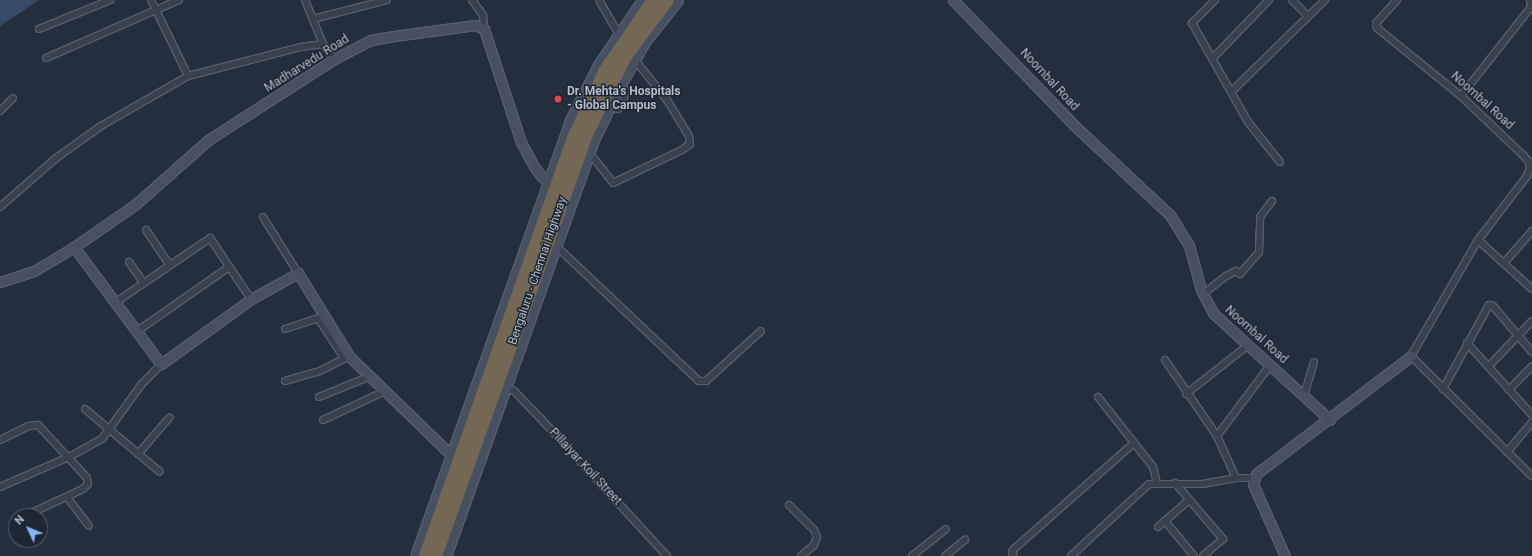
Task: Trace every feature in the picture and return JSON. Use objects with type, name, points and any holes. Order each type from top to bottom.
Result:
[{"type":"highway","name":"Bengaluru - Chennai Highway","points":[[436,556],[503,385],[552,242],[561,187],[572,140],[594,92],[629,31],[653,0]]},
{"type":"highway","name":"Bengaluru - Chennai Highway","points":[[425,556],[561,187],[614,78],[636,42],[668,0]]},
{"type":"street","points":[[39,29],[110,0]]},
{"type":"street","points":[[151,0],[188,76]]},
{"type":"street","points":[[46,58],[155,9],[179,0]]},
{"type":"street","points":[[305,0],[323,44],[334,58]]},
{"type":"street","points":[[313,19],[387,0]]},
{"type":"street","points":[[472,0],[483,15],[484,29],[521,142],[537,171],[561,187]]},
{"type":"street","points":[[599,0],[618,33]]},
{"type":"street","points":[[415,556],[451,455],[561,187],[577,106],[618,33],[642,0]]},
{"type":"street","points":[[561,187],[589,152],[609,107],[635,60],[646,42],[678,0]]},
{"type":"street","name":"Noombal Road","points":[[952,0],[1078,128],[1171,216],[1189,245],[1202,294],[1216,316],[1248,346],[1271,364],[1330,420]]},
{"type":"street","points":[[1215,0],[1192,23],[1248,122],[1280,162]]},
{"type":"street","points":[[1212,59],[1269,0]]},
{"type":"street","points":[[1292,0],[1308,16]]},
{"type":"street","points":[[1231,92],[1325,0]]},
{"type":"street","name":"Noombal Road","points":[[1397,0],[1376,23],[1377,28],[1461,96],[1529,162],[1530,178],[1478,240],[1411,356]]},
{"type":"street","points":[[1461,96],[1531,7],[1530,0]]},
{"type":"street","name":"Madharvedu Road","points":[[0,282],[34,271],[74,247],[136,204],[208,140],[334,58],[371,40],[475,25],[484,29]]},
{"type":"street","points":[[0,207],[55,159],[101,126],[188,76],[301,47],[323,44]]},
{"type":"street","points":[[589,152],[613,184],[682,150],[690,144],[689,136],[667,100],[635,60]]},
{"type":"street","points":[[0,111],[14,98]]},
{"type":"street","points":[[1202,294],[1226,276],[1236,271],[1240,274],[1259,252],[1260,216],[1272,201]]},
{"type":"street","points":[[263,217],[298,273],[320,316],[346,357],[451,455]]},
{"type":"street","points":[[146,230],[169,264]]},
{"type":"street","points":[[1504,263],[1532,231]]},
{"type":"street","points":[[116,302],[169,264],[210,238],[251,299]]},
{"type":"street","points":[[1478,240],[1532,290]]},
{"type":"street","points":[[552,242],[699,381],[706,381],[761,331]]},
{"type":"street","points":[[74,247],[161,364]]},
{"type":"street","points":[[129,262],[143,282]]},
{"type":"street","points":[[136,332],[229,266]]},
{"type":"street","points":[[0,487],[69,457],[102,439],[110,431],[128,403],[161,364],[251,299],[298,273]]},
{"type":"street","points":[[1442,389],[1486,307],[1490,305],[1532,352]]},
{"type":"street","points":[[285,329],[320,316]]},
{"type":"street","points":[[1489,366],[1532,321]]},
{"type":"street","points":[[1467,343],[1532,415]]},
{"type":"street","points":[[1186,394],[1248,346]]},
{"type":"street","points":[[1285,556],[1253,484],[1256,474],[1330,420],[1411,356],[1442,389],[1532,476]]},
{"type":"street","points":[[285,381],[320,370],[346,357]]},
{"type":"street","points":[[1165,360],[1186,394],[1217,436],[1236,478]]},
{"type":"street","points":[[1304,395],[1314,363]]},
{"type":"street","points":[[1217,436],[1271,364]]},
{"type":"street","points":[[1509,390],[1532,366]]},
{"type":"street","points":[[318,397],[368,377]]},
{"type":"street","points":[[446,556],[503,385]]},
{"type":"street","name":"Pillaiyar Koil Street","points":[[503,385],[541,418],[667,556]]},
{"type":"street","points":[[323,420],[383,392]]},
{"type":"street","points":[[1098,397],[1153,467],[1157,483]]},
{"type":"street","points":[[85,409],[160,471]]},
{"type":"street","points":[[138,454],[169,418]]},
{"type":"street","points":[[1508,452],[1532,422]]},
{"type":"street","points":[[0,440],[29,426],[38,424],[87,478],[88,484],[67,497],[42,508]]},
{"type":"street","points":[[1014,556],[1012,552],[1014,549],[1134,443]]},
{"type":"street","points":[[1072,556],[1148,484],[1202,484],[1236,478],[1255,478]]},
{"type":"street","points":[[1175,483],[1223,539],[1203,556]]},
{"type":"street","points":[[67,497],[89,526]]},
{"type":"street","points":[[1158,527],[1189,500]]},
{"type":"street","points":[[789,505],[814,530],[817,537],[814,545],[801,556]]},
{"type":"street","points":[[1165,521],[1194,556]]},
{"type":"street","points":[[912,556],[946,529]]},
{"type":"street","points":[[945,556],[965,540]]},
{"type":"water","points":[[0,0],[39,0],[0,26]]},
{"type":"place","name":"Dr. Mehta's Hospitals - Global Campus","points":[[558,99]]}]
